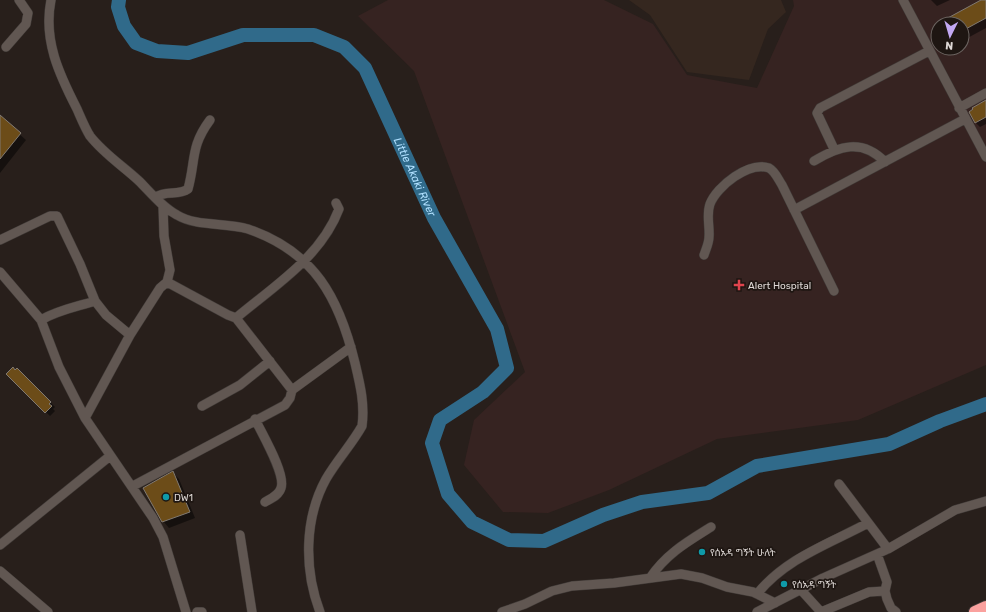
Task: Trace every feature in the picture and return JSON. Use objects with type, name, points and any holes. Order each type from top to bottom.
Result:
[{"type":"highway","points":[[975,612],[986,607]]},
{"type":"street","points":[[6,47],[26,24],[28,13],[19,0]]},
{"type":"street","points":[[52,0],[48,34],[54,60],[89,135],[106,153],[156,197],[163,206],[178,216],[194,221],[247,229],[276,242],[305,261],[319,275],[329,291],[343,320],[351,346],[363,402],[364,416],[362,426],[327,478],[314,506],[309,542],[313,593],[320,612]]},
{"type":"street","points":[[902,0],[958,108],[986,157]]},
{"type":"street","points":[[834,150],[817,113],[820,108],[929,51]]},
{"type":"street","points":[[958,108],[986,93]]},
{"type":"street","points":[[794,210],[965,119]]},
{"type":"street","points":[[156,197],[161,194],[182,193],[188,189],[195,147],[203,129],[210,120]]},
{"type":"street","points":[[814,161],[834,150],[855,146],[878,155],[885,162]]},
{"type":"street","points":[[704,255],[709,237],[707,214],[714,194],[742,172],[760,167],[769,168],[774,172],[834,291]]},
{"type":"street","points":[[236,318],[305,261],[316,249],[335,220],[339,209],[336,203]]},
{"type":"street","points":[[85,418],[130,336],[160,288],[167,282],[170,270],[164,236],[163,206]]},
{"type":"street","points":[[0,240],[50,216],[57,216],[80,264],[95,301],[106,315],[130,336]]},
{"type":"street","points":[[0,272],[41,320],[59,367],[85,418],[132,486],[163,537],[186,612]]},
{"type":"street","points":[[167,282],[236,318],[292,390]]},
{"type":"street","points":[[41,320],[57,311],[67,310],[95,301]]},
{"type":"street","points":[[132,486],[255,419],[285,405],[290,398],[292,390],[351,346]]},
{"type":"street","points":[[202,406],[240,385],[270,361]]},
{"type":"street","points":[[255,419],[282,476],[282,487],[276,496],[266,502]]},
{"type":"street","points":[[0,546],[110,456]]},
{"type":"street","points":[[839,484],[888,549]]},
{"type":"street","points":[[757,612],[823,578],[888,549],[955,510],[986,501]]},
{"type":"street","points":[[757,594],[772,577],[797,558],[868,523]]},
{"type":"street","points":[[650,578],[669,555],[681,545],[711,527]]},
{"type":"street","points":[[240,535],[252,612]]},
{"type":"street","points":[[877,554],[887,582],[885,591],[891,608],[896,612]]},
{"type":"street","points":[[0,571],[48,612]]},
{"type":"street","points":[[502,612],[525,604],[552,591],[572,586],[614,583],[681,574],[757,594],[775,603]]},
{"type":"street","points":[[801,590],[821,612],[869,592],[885,591]]},
{"type":"street","points":[[197,612],[202,612]]},
{"type":"shaded area","name":"Alert Hospital","points":[[388,0],[604,0],[653,24],[687,75],[757,88],[794,6],[793,0],[986,0],[986,365],[858,420],[717,439],[609,490],[548,513],[503,512],[464,465],[474,420],[525,372],[414,71],[358,16]]},
{"type":"shaded area","points":[[629,0],[781,0],[786,12],[768,29],[749,80],[687,72],[650,15]]},
{"type":"building","points":[[981,0],[986,0],[986,18],[970,27],[970,16],[952,16]]},
{"type":"building","points":[[986,100],[986,117],[975,123],[969,112],[973,109],[972,108]]},
{"type":"building","points":[[0,115],[21,133],[0,159]]},
{"type":"building","points":[[13,367],[15,370],[17,368],[51,402],[49,404],[52,406],[45,413],[6,374]]},
{"type":"building","name":"DW1","points":[[173,471],[190,512],[162,522],[143,488]]},
{"type":"waterway","name":"Little Akaki River","points":[[119,0],[118,7],[124,26],[136,43],[157,51],[188,53],[243,35],[314,35],[344,47],[365,68],[434,218],[497,329],[507,368],[483,392],[440,420],[432,443],[448,494],[472,522],[509,540],[544,541],[603,515],[642,502],[708,493],[757,466],[889,444],[940,421],[986,404]]},
{"type":"place","name":"Alert Hospital","points":[[739,285]]},
{"type":"place","name":"DW1","points":[[166,497]]},
{"type":"place","name":"የሰአዳ ግኝት ሁለት","points":[[702,552]]},
{"type":"place","name":"የሰአዳ ግኝት","points":[[784,584]]}]
